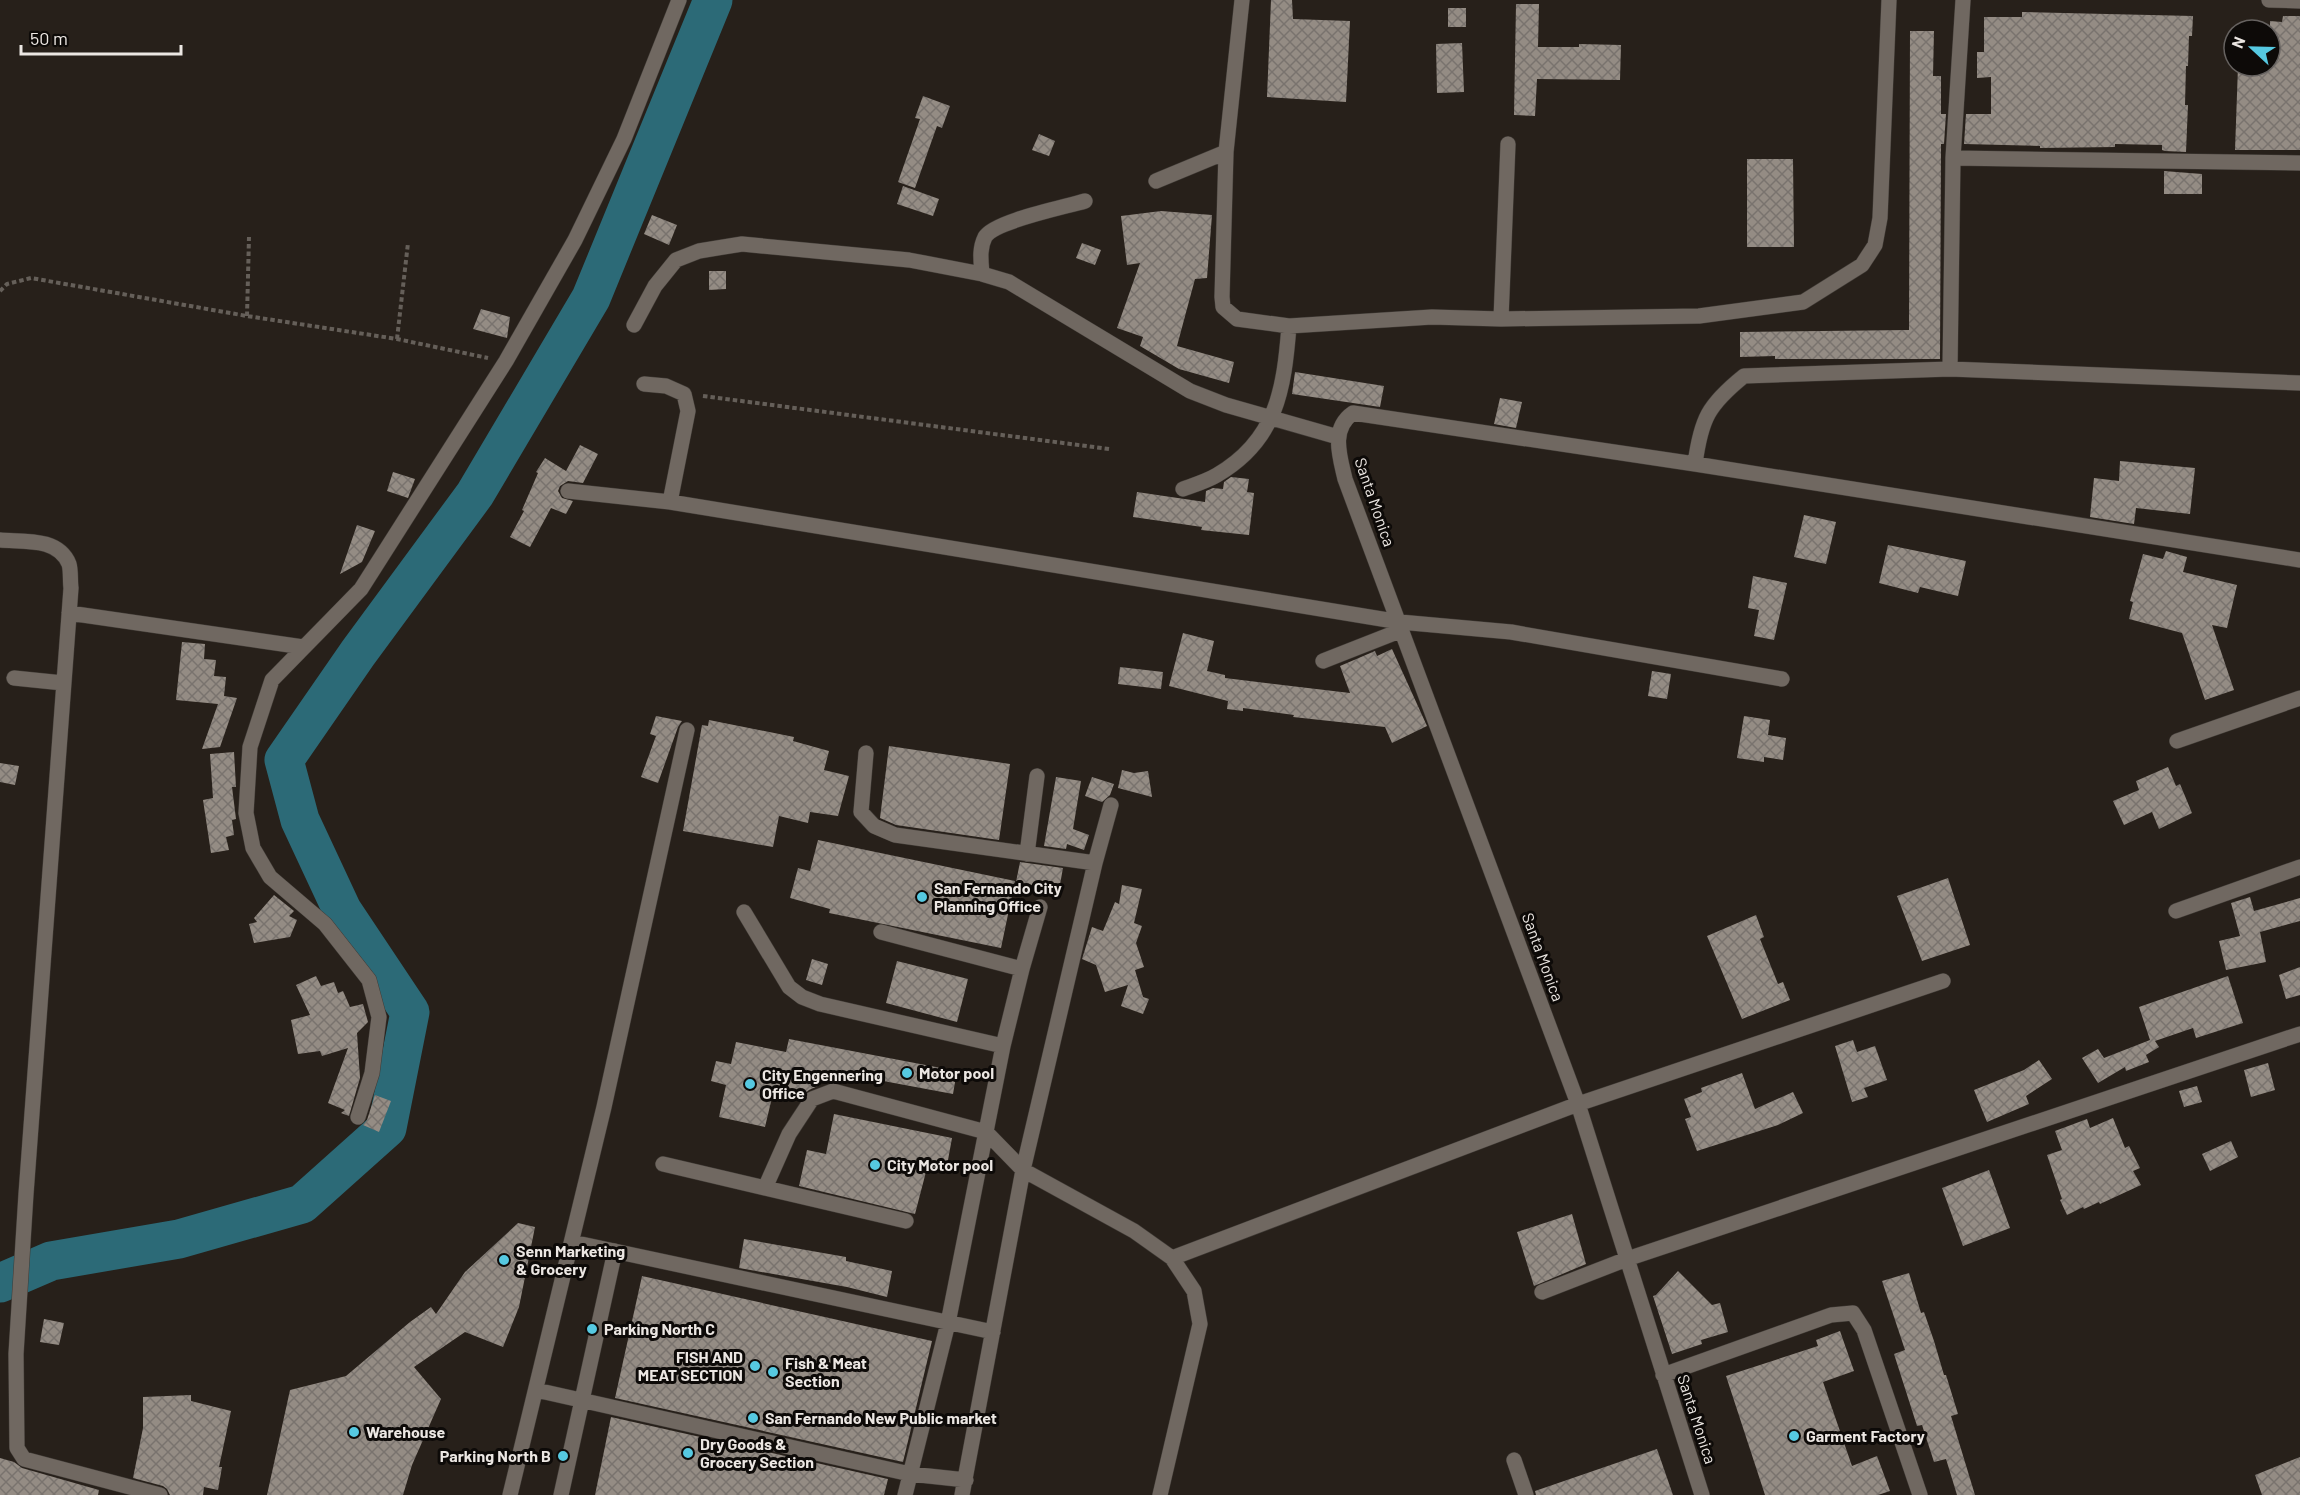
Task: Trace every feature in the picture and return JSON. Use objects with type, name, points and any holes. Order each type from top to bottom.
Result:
[{"type":"street","points":[[358,1117],[372,1073],[380,1017],[369,980],[325,924],[270,876],[253,848],[246,813],[250,747],[272,681],[361,589],[506,361],[575,240],[624,139],[679,0]]},
{"type":"street","points":[[1242,0],[1226,152],[1221,279],[1223,308],[1237,319],[1289,326],[1432,317],[1502,319],[1698,316],[1803,302],[1862,265],[1875,245],[1880,218],[1889,0]]},
{"type":"street","points":[[1950,369],[1953,158],[1963,0]]},
{"type":"street","points":[[2269,0],[2300,1]]},
{"type":"street","points":[[1502,319],[1508,144]]},
{"type":"street","points":[[1156,181],[1226,152]]},
{"type":"street","points":[[1953,158],[2300,163]]},
{"type":"street","points":[[982,274],[981,249],[986,235],[999,226],[1085,201]]},
{"type":"street","points":[[634,325],[655,286],[676,260],[699,251],[742,244],[909,260],[982,274],[1009,282],[1190,391],[1226,405],[1338,437],[1345,418],[1353,413],[1695,464],[2300,560]]},
{"type":"street","points":[[1183,489],[1216,476],[1236,462],[1254,444],[1273,418],[1286,370],[1289,326]]},
{"type":"street","points":[[1695,464],[1699,434],[1710,408],[1721,394],[1744,376],[1950,369],[2300,383]]},
{"type":"street","points":[[644,384],[666,386],[684,394],[688,411],[670,502]]},
{"type":"street","name":"Santa Monica","points":[[1338,437],[1339,454],[1345,479],[1578,1104],[1702,1495]]},
{"type":"street","points":[[568,491],[670,502],[1401,626],[1512,632],[1782,679]]},
{"type":"street","points":[[0,540],[57,547],[69,564],[69,613],[16,1354],[17,1448],[24,1459],[160,1495]]},
{"type":"street","points":[[69,613],[303,647]]},
{"type":"street","points":[[1323,661],[1401,626]]},
{"type":"street","points":[[14,678],[63,683]]},
{"type":"street","points":[[2177,741],[2300,698]]},
{"type":"street","points":[[510,1495],[604,1107],[687,730]]},
{"type":"street","points":[[866,753],[861,812],[874,826],[895,835],[1095,863]]},
{"type":"street","points":[[1027,854],[1037,776]]},
{"type":"street","points":[[536,1390],[964,1488],[1023,1170],[1095,863],[1111,806]]},
{"type":"street","points":[[2176,911],[2300,867]]},
{"type":"street","points":[[905,1495],[948,1323],[1004,1046],[1022,969],[1040,907]]},
{"type":"street","points":[[744,912],[789,987],[802,997],[820,1004],[1004,1046]]},
{"type":"street","points":[[881,932],[1022,969]]},
{"type":"street","points":[[1172,1258],[1578,1104],[1943,981]]},
{"type":"street","points":[[1542,1292],[1627,1259],[2300,1034]]},
{"type":"street","points":[[765,1188],[789,1134],[812,1099],[833,1091],[986,1132],[1023,1170],[1134,1231],[1172,1258],[1194,1291],[1200,1324],[1160,1495]]},
{"type":"street","points":[[663,1164],[906,1221]]},
{"type":"street","points":[[572,1242],[993,1332]]},
{"type":"street","points":[[561,1495],[580,1400],[615,1251]]},
{"type":"street","points":[[1664,1375],[1831,1315],[1853,1313],[1864,1330],[1920,1495]]},
{"type":"street","points":[[1514,1460],[1526,1495]]},
{"type":"path","points":[[247,316],[249,237]]},
{"type":"path","points":[[397,339],[408,243]]},
{"type":"path","points":[[0,291],[7,284],[31,278],[247,316],[397,339],[506,361]]},
{"type":"path","points":[[684,394],[1109,449]]},
{"type":"building","points":[[1271,0],[1292,0],[1293,19],[1350,21],[1346,102],[1267,97]]},
{"type":"building","points":[[1516,4],[1539,4],[1538,47],[1579,47],[1579,44],[1621,45],[1620,80],[1537,79],[1535,116],[1514,115]]},
{"type":"building","points":[[1448,8],[1466,8],[1466,27],[1448,27]]},
{"type":"building","points":[[2022,12],[2193,16],[2192,36],[2189,36],[2188,66],[2186,66],[2185,105],[2188,105],[2186,152],[2165,151],[2162,150],[2162,145],[2115,144],[2115,147],[2040,148],[2040,146],[1964,144],[1966,114],[1991,114],[1991,77],[1977,78],[1977,52],[1984,52],[1984,17],[2022,17]]},
{"type":"building","points":[[2283,16],[2300,16],[2300,150],[2235,150],[2238,78],[2282,78]]},
{"type":"building","points":[[1910,31],[1934,31],[1933,76],[1941,76],[1941,114],[1946,114],[1944,144],[1941,144],[1940,359],[1740,357],[1740,332],[1909,330]]},
{"type":"building","points":[[1462,43],[1464,92],[1437,93],[1436,44]]},
{"type":"building","points":[[923,96],[950,106],[942,128],[937,126],[915,188],[898,182],[920,119],[915,118]]},
{"type":"building","points":[[1039,134],[1055,141],[1049,156],[1032,150]]},
{"type":"building","points":[[1747,159],[1793,159],[1794,247],[1747,247]]},
{"type":"building","points":[[2164,171],[2202,174],[2202,194],[2164,194]]},
{"type":"building","points":[[903,186],[939,199],[933,216],[897,204]]},
{"type":"building","points":[[1161,211],[1212,215],[1207,278],[1195,279],[1177,346],[1234,362],[1229,383],[1179,369],[1140,346],[1143,337],[1117,328],[1140,263],[1127,265],[1121,216]]},
{"type":"building","points":[[652,215],[677,225],[669,245],[644,234]]},
{"type":"building","points":[[1082,243],[1101,250],[1095,265],[1076,258]]},
{"type":"building","points":[[709,271],[726,271],[726,289],[709,290]]},
{"type":"building","points":[[481,309],[510,317],[507,338],[473,329]]},
{"type":"building","points":[[1295,372],[1384,386],[1380,407],[1292,394]]},
{"type":"building","points":[[1500,398],[1522,402],[1516,428],[1494,424]]},
{"type":"building","points":[[580,445],[598,454],[583,483],[568,481],[560,486],[558,491],[562,498],[573,501],[566,514],[551,508],[530,547],[510,537],[524,511],[522,510],[538,473],[536,472],[545,458],[566,471]]},
{"type":"building","points":[[2120,461],[2195,468],[2190,514],[2136,508],[2134,524],[2090,517],[2094,478],[2119,481]]},
{"type":"building","points":[[393,472],[415,479],[408,498],[387,491]]},
{"type":"building","points":[[1231,477],[1249,479],[1247,492],[1254,493],[1249,535],[1201,530],[1202,527],[1133,517],[1137,492],[1205,502],[1206,491],[1213,488],[1223,489],[1224,482]]},
{"type":"building","points":[[1804,515],[1836,522],[1826,564],[1794,557]]},
{"type":"building","points":[[357,525],[375,531],[362,562],[340,574]]},
{"type":"building","points":[[1888,545],[1966,561],[1958,596],[1920,587],[1918,593],[1879,583]]},
{"type":"building","points":[[2166,551],[2187,557],[2183,572],[2237,585],[2227,628],[2212,625],[2234,690],[2205,700],[2182,633],[2129,619],[2133,602],[2130,601],[2143,554],[2163,559]]},
{"type":"building","points":[[1753,576],[1787,583],[1774,640],[1754,636],[1759,610],[1748,608]]},
{"type":"building","points":[[1183,633],[1214,641],[1207,671],[1225,675],[1225,678],[1350,693],[1340,666],[1375,651],[1377,656],[1392,649],[1427,726],[1392,743],[1385,727],[1293,717],[1294,715],[1243,708],[1243,711],[1227,709],[1228,701],[1169,686]]},
{"type":"building","points":[[182,642],[205,644],[204,659],[216,660],[214,676],[226,677],[224,696],[237,698],[220,747],[202,749],[218,704],[176,700]]},
{"type":"building","points":[[1120,667],[1163,672],[1161,689],[1118,684]]},
{"type":"building","points":[[1652,671],[1671,674],[1667,699],[1648,696]]},
{"type":"building","points":[[656,716],[682,721],[658,783],[641,777],[656,736],[650,734]]},
{"type":"building","points":[[1744,716],[1770,720],[1768,735],[1786,738],[1783,760],[1764,757],[1764,762],[1737,758]]},
{"type":"building","points":[[709,720],[794,737],[793,741],[829,751],[824,770],[849,776],[838,816],[810,812],[808,823],[779,816],[773,847],[683,831],[702,725],[708,726]]},
{"type":"building","points":[[889,746],[1010,764],[999,840],[896,825],[880,818]]},
{"type":"building","points":[[234,752],[236,787],[232,787],[236,819],[232,820],[234,835],[226,837],[229,850],[211,853],[203,800],[213,798],[210,754]]},
{"type":"building","points":[[0,763],[19,766],[15,785],[0,782]]},
{"type":"building","points":[[2168,767],[2176,786],[2180,784],[2192,813],[2159,829],[2152,812],[2124,825],[2113,801],[2139,790],[2136,781]]},
{"type":"building","points":[[1122,770],[1134,773],[1148,771],[1152,797],[1118,788]]},
{"type":"building","points":[[1056,777],[1081,781],[1073,829],[1089,835],[1084,850],[1067,844],[1066,849],[1044,846]]},
{"type":"building","points":[[1092,777],[1114,784],[1110,795],[1102,802],[1085,796]]},
{"type":"building","name":"San Fernando City Planning Office","points":[[818,840],[1015,881],[1001,948],[829,913],[830,909],[790,898],[798,868],[810,871]]},
{"type":"building","points":[[1020,862],[1063,868],[1059,890],[1016,882]]},
{"type":"building","points":[[1948,878],[1970,945],[1922,961],[1897,896]]},
{"type":"building","points":[[1122,885],[1142,889],[1134,923],[1142,926],[1136,943],[1144,967],[1135,970],[1143,997],[1149,999],[1143,1014],[1121,1006],[1128,985],[1105,992],[1096,965],[1082,959],[1092,927],[1103,931],[1115,902],[1119,904]]},
{"type":"building","points":[[274,895],[294,911],[289,916],[297,920],[290,937],[254,943],[249,924],[257,922],[254,918]]},
{"type":"building","points":[[2250,897],[2254,911],[2300,898],[2300,921],[2260,932],[2266,962],[2226,970],[2219,941],[2240,936],[2231,903]]},
{"type":"building","points":[[1756,915],[1764,937],[1760,939],[1778,984],[1783,982],[1790,1000],[1742,1019],[1707,936]]},
{"type":"building","points":[[812,959],[828,964],[822,985],[806,980]]},
{"type":"building","points":[[897,961],[968,979],[957,1022],[886,1003]]},
{"type":"building","points":[[2300,967],[2300,995],[2286,999],[2279,975]]},
{"type":"building","points":[[316,976],[321,986],[334,982],[338,993],[343,991],[350,1007],[363,1004],[368,1022],[357,1033],[360,1078],[349,1116],[341,1113],[345,1110],[328,1103],[348,1048],[322,1056],[320,1051],[298,1054],[291,1020],[310,1015],[296,985]]},
{"type":"building","points":[[2228,976],[2243,1023],[2196,1038],[2193,1028],[2155,1041],[2159,1047],[2146,1055],[2149,1062],[2126,1071],[2125,1067],[2098,1083],[2082,1058],[2098,1049],[2104,1058],[2150,1040],[2139,1007]]},
{"type":"building","points":[[789,1039],[957,1071],[953,1094],[851,1075],[850,1080],[822,1074],[820,1085],[803,1095],[774,1089],[765,1127],[719,1117],[726,1085],[711,1081],[716,1061],[731,1064],[736,1042],[786,1052]]},
{"type":"building","points":[[1853,1040],[1857,1052],[1875,1046],[1887,1080],[1864,1088],[1868,1097],[1852,1102],[1835,1046]]},
{"type":"building","points":[[2039,1060],[2052,1079],[2026,1096],[2029,1104],[1987,1122],[1974,1090],[2024,1070]]},
{"type":"building","points":[[2268,1063],[2275,1090],[2251,1097],[2244,1070]]},
{"type":"building","points":[[1742,1073],[1755,1109],[1793,1092],[1803,1113],[1778,1125],[1697,1151],[1685,1119],[1691,1117],[1684,1099],[1702,1092],[1701,1088]]},
{"type":"building","points":[[2197,1086],[2202,1102],[2184,1107],[2179,1091]]},
{"type":"building","points":[[375,1095],[391,1101],[379,1132],[363,1125],[367,1120]]},
{"type":"building","name":"City Motor pool","points":[[834,1114],[952,1138],[946,1171],[927,1168],[915,1214],[799,1186],[807,1150],[826,1154]]},
{"type":"building","points":[[2113,1118],[2125,1148],[2129,1146],[2140,1168],[2133,1171],[2141,1185],[2100,1204],[2099,1202],[2084,1209],[2083,1207],[2067,1215],[2060,1200],[2062,1199],[2047,1155],[2062,1150],[2055,1131],[2087,1119],[2090,1128]]},
{"type":"building","points":[[2231,1141],[2238,1157],[2210,1171],[2202,1154]]},
{"type":"building","points":[[1989,1170],[2010,1228],[1963,1246],[1942,1188]]},
{"type":"building","points":[[1572,1214],[1586,1264],[1534,1286],[1517,1232]]},
{"type":"building","name":"Warehouse","points":[[518,1223],[535,1227],[519,1307],[503,1347],[465,1332],[414,1367],[441,1399],[412,1465],[403,1495],[267,1495],[290,1390],[346,1376],[431,1307],[436,1314],[465,1272]]},
{"type":"building","points":[[744,1239],[846,1257],[846,1261],[892,1271],[887,1297],[847,1287],[739,1268]]},
{"type":"building","points":[[1678,1271],[1712,1305],[1720,1303],[1728,1332],[1701,1340],[1702,1344],[1672,1354],[1653,1296]]},
{"type":"building","points":[[1909,1273],[1958,1414],[1951,1416],[1975,1495],[1957,1495],[1946,1459],[1934,1462],[1922,1425],[1917,1426],[1894,1354],[1905,1350],[1882,1281]]},
{"type":"building","name":"Fish & Meat Section","points":[[642,1276],[932,1341],[903,1462],[615,1398]]},
{"type":"building","points":[[44,1319],[64,1323],[59,1345],[40,1342]]},
{"type":"building","name":"Garment Factory","points":[[1840,1331],[1854,1371],[1823,1382],[1852,1466],[1877,1456],[1890,1491],[1878,1495],[1765,1495],[1726,1376],[1818,1346],[1816,1340]]},
{"type":"building","points":[[191,1395],[191,1401],[231,1411],[219,1467],[222,1467],[218,1490],[204,1487],[203,1495],[170,1495],[163,1486],[133,1478],[143,1428],[143,1397]]},
{"type":"building","name":"Dry Goods & Grocery Section","points":[[611,1417],[888,1479],[884,1495],[595,1495]]},
{"type":"building","points":[[1657,1449],[1673,1495],[1536,1495],[1535,1491]]},
{"type":"building","points":[[2300,1457],[2300,1495],[2262,1495],[2255,1475]]},
{"type":"building","points":[[0,1458],[14,1462],[22,1468],[99,1490],[98,1495],[0,1495]]},
{"type":"waterway","points":[[0,1283],[51,1261],[179,1239],[302,1204],[387,1128],[410,1012],[342,910],[300,820],[284,760],[358,653],[475,494],[591,298],[713,0]]},
{"type":"place","name":"San Fernando City Planning Office","points":[[922,897]]},
{"type":"place","name":"Motor pool","points":[[907,1073]]},
{"type":"place","name":"City Engennering Office","points":[[750,1084]]},
{"type":"place","name":"City Motor pool","points":[[875,1165]]},
{"type":"place","name":"Senn Marketing & Grocery","points":[[504,1260]]},
{"type":"place","name":"Parking North C","points":[[592,1329]]},
{"type":"place","name":"FISH AND MEAT SECTION","points":[[755,1366]]},
{"type":"place","name":"Fish & Meat Section","points":[[773,1372]]},
{"type":"place","name":"San Fernando New Public market","points":[[753,1418]]},
{"type":"place","name":"Warehouse","points":[[354,1432]]},
{"type":"place","name":"Garment Factory","points":[[1794,1436]]},
{"type":"place","name":"Dry Goods & Grocery Section","points":[[688,1453]]},
{"type":"place","name":"Parking North B","points":[[563,1456]]}]
